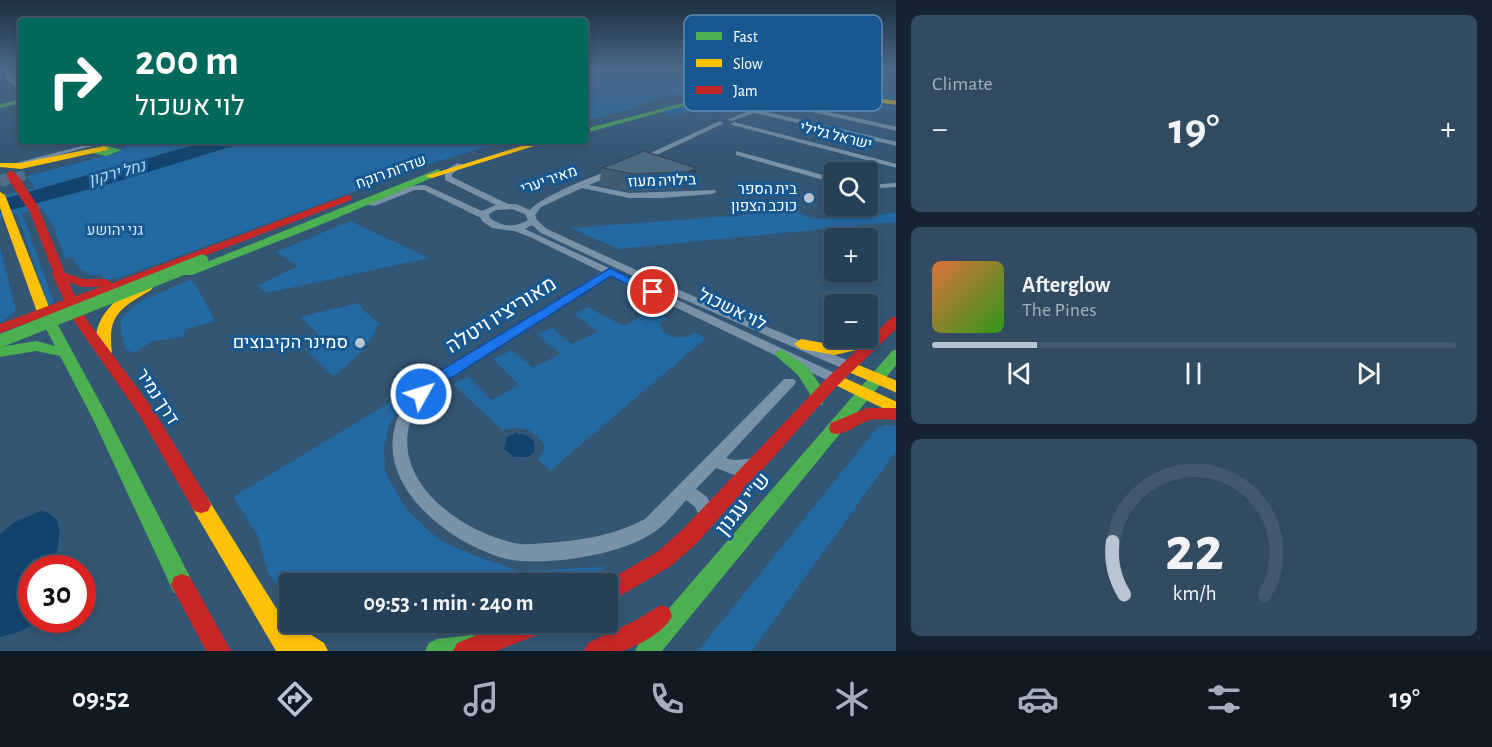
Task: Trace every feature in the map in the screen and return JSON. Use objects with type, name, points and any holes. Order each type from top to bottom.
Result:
[{"type":"main road","points":[[588,123],[677,100]]},
{"type":"main road","points":[[588,130],[684,101]]},
{"type":"main road","points":[[0,105],[18,102]]},
{"type":"main road","name":"שדרות רוקח","points":[[250,242],[349,198],[473,154],[511,144]]},
{"type":"main road","name":"שדרות רוקח","points":[[0,340],[250,242],[438,172],[536,144]]},
{"type":"main road","points":[[16,168],[102,148]]},
{"type":"main road","points":[[16,168],[102,148]]},
{"type":"main road","name":"דרך נמיר","points":[[16,168],[58,274],[78,315],[146,412],[289,651]]},
{"type":"main road","points":[[0,329],[71,302],[143,281],[316,223],[438,172]]},
{"type":"main road","points":[[0,195],[44,312],[191,603],[219,651]]},
{"type":"main road","points":[[0,346],[78,315],[143,281],[349,198]]},
{"type":"main road","points":[[58,274],[90,284],[143,281]]},
{"type":"main road","points":[[105,352],[102,332],[108,318],[143,281]]},
{"type":"main road","points":[[0,329],[18,318],[27,309],[33,292],[32,282]]},
{"type":"main road","name":"ש''י עגנון","points":[[878,338],[896,321]]},
{"type":"main road","points":[[801,344],[835,350],[844,348]]},
{"type":"main road","points":[[0,352],[36,346],[66,353]]},
{"type":"main road","name":"ש''י עגנון","points":[[618,586],[664,559],[708,517],[868,348]]},
{"type":"main road","points":[[781,354],[801,367],[809,376],[818,394],[816,401]]},
{"type":"main road","name":"ש''י עגנון","points":[[596,651],[644,628],[672,609],[713,574],[828,433],[896,355]]},
{"type":"main road","points":[[849,366],[896,388]]},
{"type":"main road","points":[[836,379],[896,410]]},
{"type":"main road","points":[[828,433],[867,414],[896,411]]},
{"type":"main road","points":[[647,651],[713,574]]},
{"type":"main road","points":[[191,603],[206,651]]},
{"type":"main road","points":[[272,621],[316,651]]},
{"type":"main road","points":[[465,651],[514,633]]},
{"type":"main road","points":[[437,651],[481,646]]},
{"type":"street","points":[[635,162],[720,123],[717,121],[732,122],[754,111],[896,144]]},
{"type":"street","points":[[815,111],[896,129]]},
{"type":"street","name":"ישראל גלילי","points":[[732,122],[896,166]]},
{"type":"street","points":[[739,153],[824,178]]},
{"type":"street","points":[[462,165],[448,173],[448,178],[510,206]]},
{"type":"street","name":"מאיר יערי","points":[[484,216],[489,210],[558,194],[625,166]]},
{"type":"street","name":"בילויה מעוז","points":[[581,185],[608,193],[636,197],[712,192]]},
{"type":"street","points":[[878,186],[896,185]]},
{"type":"street","points":[[316,223],[421,187],[430,188],[484,216]]},
{"type":"street","name":"מאיר יערי","points":[[514,228],[525,226],[538,205],[558,194]]},
{"type":"street","name":"לוי אשכול","points":[[510,206],[532,218],[544,231],[682,295],[849,366]]},
{"type":"street","name":"לוי אשכול","points":[[484,216],[493,225],[514,228],[533,235],[836,379]]},
{"type":"street","name":"מאוריציו ויטלה","points":[[610,272],[438,379],[421,394],[402,425],[399,443],[409,483],[449,522],[470,537],[523,553],[598,548],[631,537],[651,525],[789,382]]},
{"type":"street","points":[[714,460],[734,468],[748,468],[757,464]]},
{"type":"street","points":[[684,490],[701,502],[708,517]]},
{"type":"green space","points":[[588,100],[656,100],[588,120]]},
{"type":"green space","points":[[684,105],[684,111],[690,111],[672,116],[658,112]]},
{"type":"green space","points":[[882,106],[896,108],[896,111],[882,109]]},
{"type":"green space","name":"גני יהושע","points":[[130,144],[197,144],[0,200],[0,196],[35,188],[26,176],[113,154]]},
{"type":"green space","name":"גני יהושע","points":[[239,144],[497,144],[429,164],[124,276],[106,280],[100,274],[89,275],[78,267],[72,257],[65,259],[54,228],[42,208],[22,213],[54,302],[48,305],[17,214],[0,218],[0,213],[112,183]]},
{"type":"green space","points":[[797,211],[812,219],[896,213],[896,222],[618,249],[571,228]]},
{"type":"green space","points":[[350,221],[429,258],[267,293],[257,286],[298,266],[276,252]]},
{"type":"green space","points":[[0,246],[16,311],[0,323]]},
{"type":"green space","points":[[191,280],[215,321],[185,329],[183,337],[153,341],[134,353],[125,349],[121,317],[144,299]]},
{"type":"green space","points":[[359,303],[363,310],[379,323],[371,339],[360,353],[333,376],[305,348],[321,337],[300,317]]},
{"type":"green space","points":[[587,307],[624,326],[650,311],[667,319],[660,323],[661,329],[669,335],[682,338],[694,332],[706,338],[551,470],[538,460],[545,447],[537,436],[522,428],[502,430],[453,384],[468,377],[491,400],[519,385],[493,359],[512,350],[533,368],[560,354],[537,334],[552,328],[572,344],[598,332],[574,314]]},
{"type":"green space","points":[[412,389],[389,425],[384,447],[385,472],[406,509],[438,539],[468,553],[518,571],[606,567],[596,573],[279,573],[279,589],[268,572],[257,534],[233,497]]},
{"type":"green space","points":[[886,425],[896,426],[896,451],[752,651],[698,651],[877,428]]},
{"type":"water","name":"נחל ירקון","points":[[197,144],[239,144],[112,183],[0,213],[0,200]]},
{"type":"water","points":[[516,433],[526,435],[534,441],[535,452],[528,457],[514,457],[504,449],[507,437]]},
{"type":"water","points":[[41,511],[55,518],[58,523],[59,536],[56,555],[18,555],[18,632],[0,637],[0,534],[15,522]]},
{"type":"building","points":[[644,151],[697,168],[687,172],[633,174],[602,168]]},
{"type":"tunnel","points":[[2,180],[25,175]]},
{"type":"tunnel","points":[[0,181],[8,179]]},
{"type":"traffic: fast","points":[[0,106],[18,102]]},
{"type":"traffic: fast","points":[[588,130],[684,104]]},
{"type":"traffic: fast","points":[[107,148],[118,150],[106,154],[97,153],[107,148]]},
{"type":"traffic: fast","points":[[188,272],[316,223],[438,172]]},
{"type":"traffic: fast","points":[[0,341],[202,261]]},
{"type":"traffic: fast","points":[[44,312],[101,419],[182,585]]},
{"type":"traffic: fast","points":[[0,352],[36,346],[66,353]]},
{"type":"traffic: fast","points":[[781,354],[803,371],[818,394],[816,401]]},
{"type":"traffic: fast","points":[[709,578],[896,355]]},
{"type":"traffic: fast","points":[[647,651],[713,574]]},
{"type":"traffic: fast","points":[[437,651],[481,646]]},
{"type":"traffic: slow","points":[[882,101],[896,103]]},
{"type":"traffic: slow","points":[[429,176],[536,144]]},
{"type":"traffic: slow","points":[[3,165],[21,166],[104,148]]},
{"type":"traffic: slow","points":[[0,195],[44,312]]},
{"type":"traffic: slow","points":[[105,352],[104,328],[107,319],[118,305],[147,287]]},
{"type":"traffic: slow","points":[[801,344],[835,350],[844,348]]},
{"type":"traffic: slow","points":[[849,366],[896,388]]},
{"type":"traffic: slow","points":[[836,379],[896,409]]},
{"type":"traffic: slow","points":[[201,505],[289,651]]},
{"type":"traffic: slow","points":[[288,633],[316,651]]},
{"type":"traffic: jam","points":[[11,175],[34,209]]},
{"type":"traffic: jam","points":[[0,329],[348,198]]},
{"type":"traffic: jam","points":[[34,209],[71,302]]},
{"type":"traffic: jam","points":[[58,274],[82,283],[106,283]]},
{"type":"traffic: jam","points":[[71,302],[81,321],[146,412],[201,505]]},
{"type":"traffic: jam","points":[[618,586],[664,559],[689,537],[830,384],[896,321]]},
{"type":"traffic: jam","points":[[837,428],[867,414],[896,414]]},
{"type":"traffic: jam","points":[[182,585],[219,651]]},
{"type":"traffic: jam","points":[[596,651],[644,628],[661,616]]},
{"type":"traffic: jam","points":[[465,651],[513,633]]},
{"type":"place","name":"בית הספר כוכב הצפון","points":[[809,198]]},
{"type":"place","name":"סמינר הקיבוצים","points":[[360,343]]},
{"type":"route","points":[[421,394],[438,379],[610,272],[653,292]]}]
